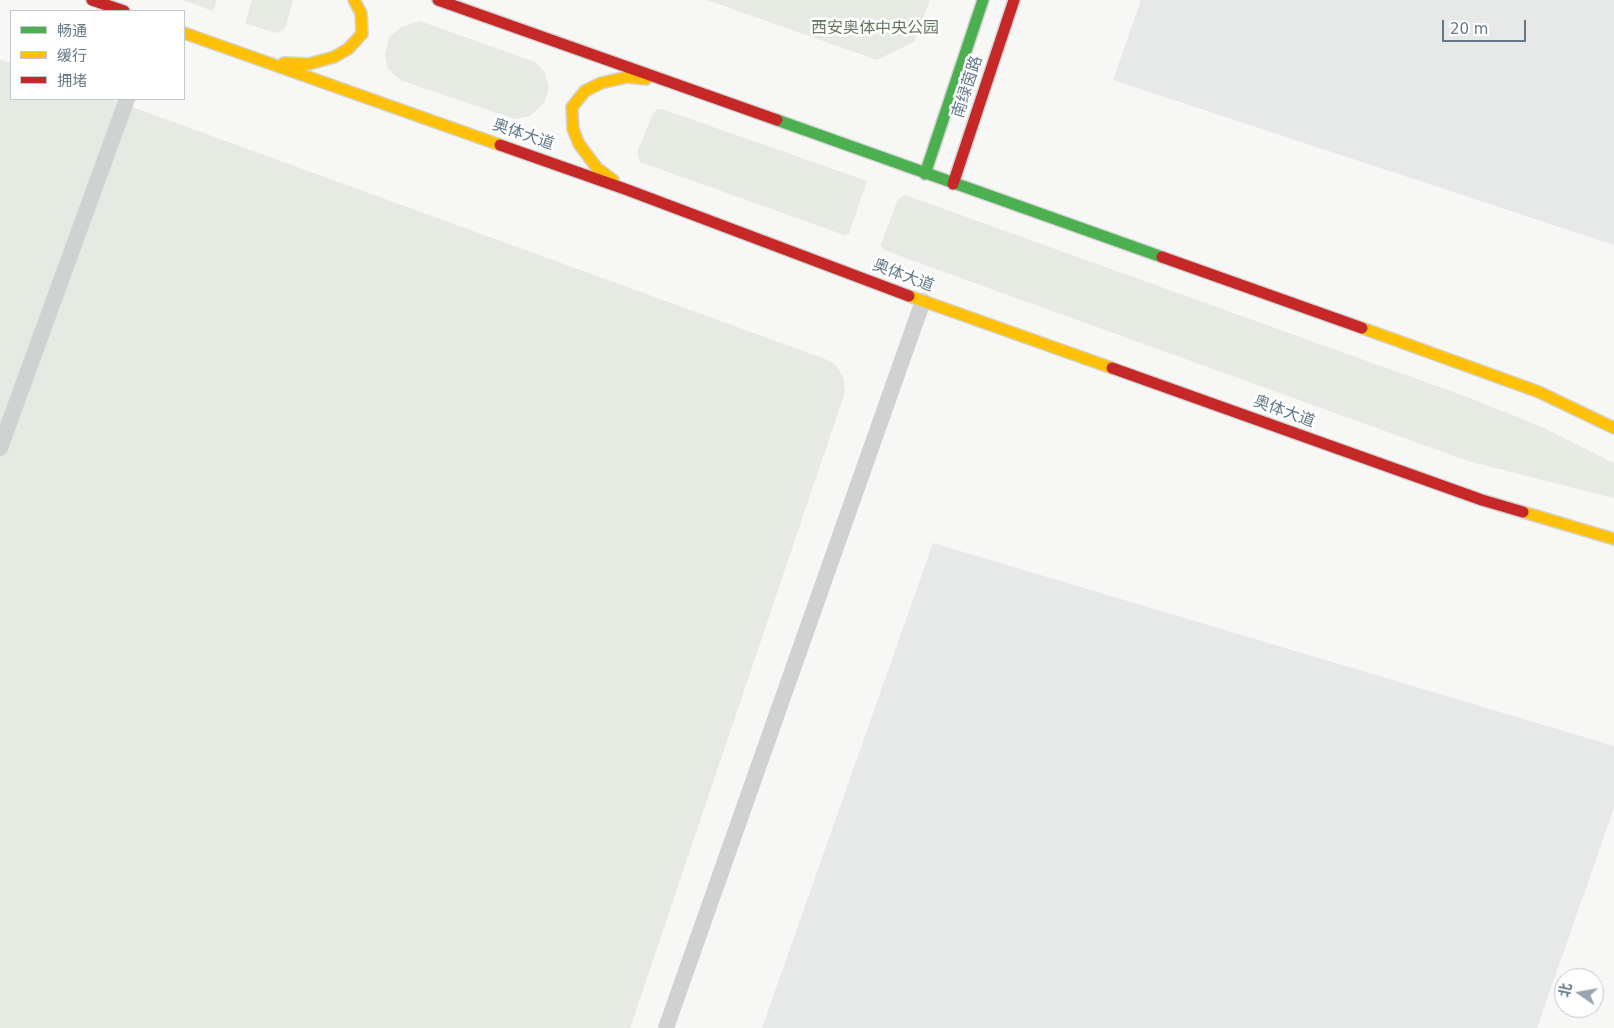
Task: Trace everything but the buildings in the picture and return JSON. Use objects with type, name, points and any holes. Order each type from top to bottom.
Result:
[{"type":"main road","points":[[92,0],[121,10]]},
{"type":"main road","points":[[270,63],[309,64],[334,56],[348,49],[362,34],[361,13],[354,0]]},
{"type":"main road","points":[[438,0],[1487,373],[1539,392],[1614,428]]},
{"type":"main road","name":"南绿茵路","points":[[925,174],[983,0]]},
{"type":"main road","name":"南绿茵路","points":[[953,184],[1014,0]]},
{"type":"main road","name":"奥体大道","points":[[185,33],[626,189],[923,301],[1482,500],[1614,537]]},
{"type":"main road","points":[[626,189],[597,168],[579,144],[573,129],[572,107],[585,91],[601,83],[627,77],[665,81]]},
{"type":"lane","points":[[0,448],[127,100]]},
{"type":"lane","points":[[666,1028],[923,301]]},
{"type":"shaded area","points":[[1141,0],[1614,0],[1614,245],[1113,80]]},
{"type":"shaded area","points":[[933,543],[1614,746],[1614,808],[1558,968],[1554,968],[1554,979],[1537,1028],[762,1028]]},
{"type":"green space","points":[[182,0],[217,0],[213,11]]},
{"type":"green space","points":[[252,0],[293,0],[286,26],[282,31],[275,33],[245,23]]},
{"type":"green space","name":"西安奥体中央公园","points":[[707,0],[930,0],[914,42],[877,60]]},
{"type":"green space","points":[[420,21],[535,62],[544,71],[549,87],[544,103],[530,116],[515,119],[400,80],[388,69],[385,54],[389,37],[401,27]]},
{"type":"green space","points":[[0,60],[10,63],[10,100],[113,100],[825,359],[836,365],[843,377],[845,392],[630,1028],[0,1028]]},
{"type":"green space","points":[[662,109],[867,181],[849,234],[844,235],[640,162],[637,152],[653,114],[656,110]]},
{"type":"green space","points":[[905,195],[1467,397],[1540,426],[1614,463],[1614,498],[1468,461],[886,251],[880,246],[898,199]]},
{"type":"traffic: fast","points":[[925,174],[983,0]]},
{"type":"traffic: fast","points":[[777,120],[1162,257]]},
{"type":"traffic: slow","points":[[284,63],[309,64],[334,57],[348,49],[362,34],[361,13],[354,0]]},
{"type":"traffic: slow","points":[[185,33],[500,145]]},
{"type":"traffic: slow","points":[[613,180],[597,168],[579,144],[573,129],[572,107],[585,91],[601,83],[627,77],[646,79]]},
{"type":"traffic: slow","points":[[909,296],[1112,368]]},
{"type":"traffic: slow","points":[[1362,328],[1539,392],[1614,428]]},
{"type":"traffic: slow","points":[[1523,512],[1614,539]]},
{"type":"traffic: jam","points":[[92,0],[121,10]]},
{"type":"traffic: jam","points":[[438,0],[777,120]]},
{"type":"traffic: jam","points":[[953,184],[1014,0]]},
{"type":"traffic: jam","points":[[500,145],[625,189],[909,296]]},
{"type":"traffic: jam","points":[[1162,257],[1362,328]]},
{"type":"traffic: jam","points":[[1112,368],[1482,500],[1523,512]]}]
